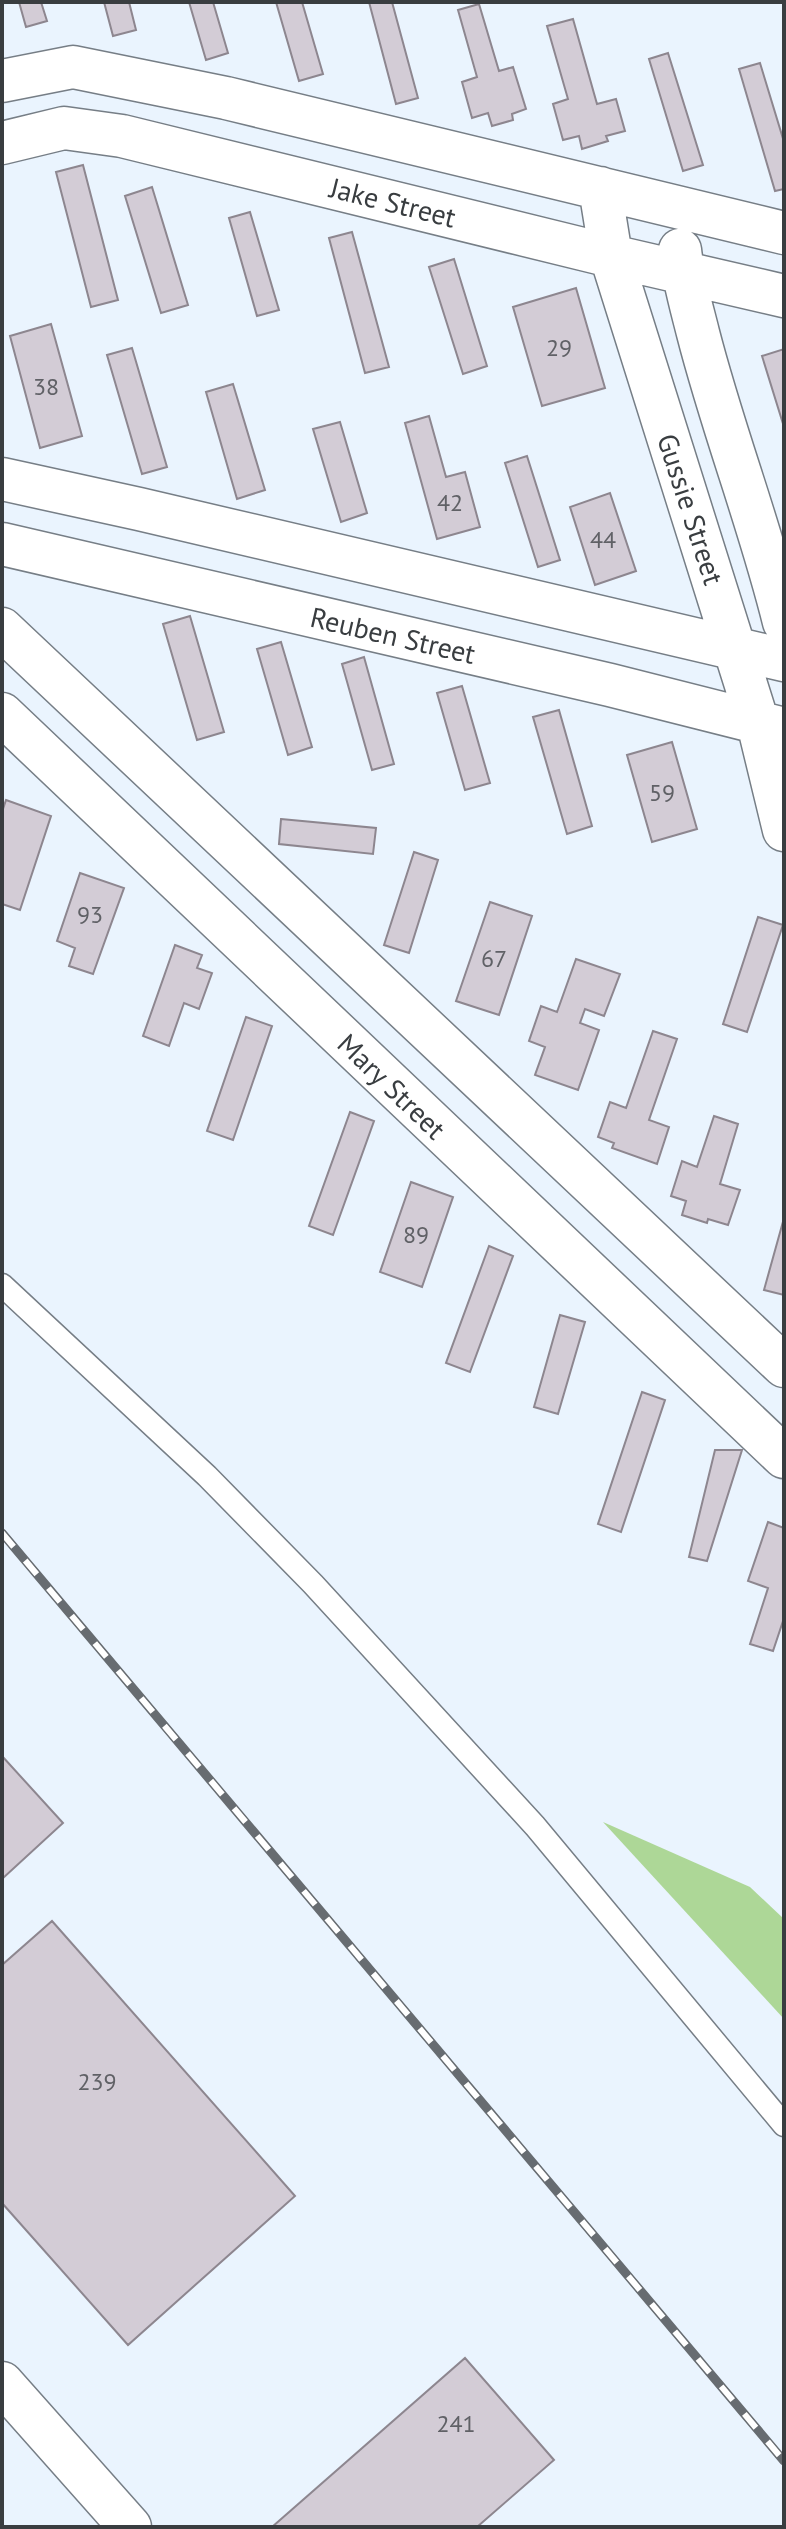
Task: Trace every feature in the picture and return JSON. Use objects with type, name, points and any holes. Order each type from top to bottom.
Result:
[{"type":"street","points":[[2,81],[73,67],[226,98],[784,233]]},
{"type":"street","name":"Jake Street","points":[[2,143],[64,128],[122,136],[784,296]]},
{"type":"street","name":"Gussie Street","points":[[600,188],[611,256],[734,648],[771,726],[784,830]]},
{"type":"street","name":"Gussie Street","points":[[675,206],[682,271],[708,374],[773,576],[784,622]]},
{"type":"street","points":[[2,479],[784,660]]},
{"type":"street","name":"Reuben Street","points":[[2,544],[610,685],[771,726]]},
{"type":"street","points":[[2,629],[784,1366]]},
{"type":"street","name":"Mary Street","points":[[2,714],[784,1457]]},
{"type":"street","points":[[2,2383],[130,2527]]},
{"type":"lane","points":[[2,1285],[207,1476],[313,1584],[535,1826],[784,2125]]},
{"type":"green space","points":[[603,1822],[750,1887],[784,1919],[784,2019]]},
{"type":"building","points":[[19,2],[41,2],[47,21],[26,27]]},
{"type":"building","points":[[104,2],[129,2],[136,30],[113,36]]},
{"type":"building","points":[[189,2],[213,2],[228,53],[206,60]]},
{"type":"building","points":[[276,2],[302,2],[323,74],[299,81]]},
{"type":"building","points":[[369,2],[392,2],[418,98],[396,104]]},
{"type":"building","points":[[479,4],[499,71],[513,67],[526,109],[512,114],[513,120],[492,126],[488,113],[472,118],[462,82],[477,77],[458,10]]},
{"type":"building","points":[[573,19],[597,104],[616,99],[625,131],[606,136],[608,141],[582,149],[579,136],[563,140],[553,104],[568,99],[547,26]]},
{"type":"building","points":[[668,53],[703,165],[683,171],[649,59]]},
{"type":"building","points":[[760,63],[784,142],[784,189],[775,191],[739,69]]},
{"type":"building","points":[[83,165],[118,300],[91,307],[56,172]]},
{"type":"building","points":[[152,187],[188,305],[161,313],[125,196]]},
{"type":"building","points":[[250,212],[279,310],[257,316],[229,218]]},
{"type":"building","points":[[352,232],[389,367],[365,373],[329,238]]},
{"type":"building","points":[[454,259],[487,366],[463,374],[429,267]]},
{"type":"building","points":[[576,288],[605,388],[542,406],[513,307]]},
{"type":"building","points":[[51,324],[82,436],[40,448],[10,336]]},
{"type":"building","points":[[132,348],[167,467],[142,474],[107,355]]},
{"type":"building","points":[[784,349],[784,427],[762,356]]},
{"type":"building","points":[[233,384],[265,490],[237,499],[206,392]]},
{"type":"building","points":[[429,416],[446,477],[465,472],[480,527],[437,539],[405,423]]},
{"type":"building","points":[[340,422],[367,513],[341,522],[313,429]]},
{"type":"building","points":[[527,456],[560,560],[538,567],[505,463]]},
{"type":"building","points":[[610,493],[636,571],[595,585],[570,507]]},
{"type":"building","points":[[190,616],[224,732],[197,740],[163,624]]},
{"type":"building","points":[[281,642],[312,747],[288,755],[257,649]]},
{"type":"building","points":[[364,657],[394,764],[372,770],[342,664]]},
{"type":"building","points":[[462,686],[490,783],[465,790],[437,693]]},
{"type":"building","points":[[559,710],[592,826],[567,834],[533,717]]},
{"type":"building","points":[[672,742],[697,829],[652,842],[627,755]]},
{"type":"building","points":[[6,800],[51,816],[20,910],[2,904],[2,812]]},
{"type":"building","points":[[281,819],[376,828],[373,854],[279,844]]},
{"type":"building","points":[[414,852],[438,860],[409,953],[384,945]]},
{"type":"building","points":[[80,873],[124,888],[93,974],[69,966],[75,948],[57,941]]},
{"type":"building","points":[[490,902],[532,916],[499,1015],[456,1001]]},
{"type":"building","points":[[758,917],[783,925],[747,1032],[723,1024]]},
{"type":"building","points":[[175,945],[202,955],[197,968],[212,973],[199,1009],[184,1003],[169,1046],[143,1036]]},
{"type":"building","points":[[576,959],[620,974],[604,1016],[585,1009],[580,1023],[599,1030],[578,1090],[535,1075],[545,1047],[529,1041],[541,1006],[557,1012]]},
{"type":"building","points":[[246,1017],[272,1026],[233,1140],[207,1131]]},
{"type":"building","points":[[653,1031],[677,1039],[649,1120],[669,1127],[657,1164],[612,1148],[614,1143],[598,1137],[610,1102],[626,1108]]},
{"type":"building","points":[[350,1112],[374,1121],[333,1235],[309,1226]]},
{"type":"building","points":[[714,1116],[738,1124],[720,1184],[740,1190],[728,1225],[708,1219],[707,1223],[682,1215],[686,1201],[671,1196],[682,1161],[697,1167]]},
{"type":"building","points":[[411,1182],[453,1197],[422,1287],[380,1272]]},
{"type":"building","points":[[784,1218],[784,1295],[764,1290]]},
{"type":"building","points":[[489,1246],[513,1256],[470,1372],[446,1363]]},
{"type":"building","points":[[560,1315],[585,1322],[558,1414],[534,1407]]},
{"type":"building","points":[[642,1392],[665,1400],[621,1532],[598,1524]]},
{"type":"building","points":[[715,1450],[742,1450],[707,1561],[689,1557]]},
{"type":"building","points":[[768,1522],[784,1528],[784,1618],[773,1651],[750,1644],[768,1588],[748,1581]]},
{"type":"building","points":[[2,1756],[63,1823],[2,1879]]},
{"type":"building","points":[[52,1921],[295,2196],[128,2345],[2,2203],[2,1965]]},
{"type":"building","points":[[465,2358],[554,2460],[477,2527],[272,2527]]},
{"type":"railway","points":[[2,1533],[784,2461]]}]
